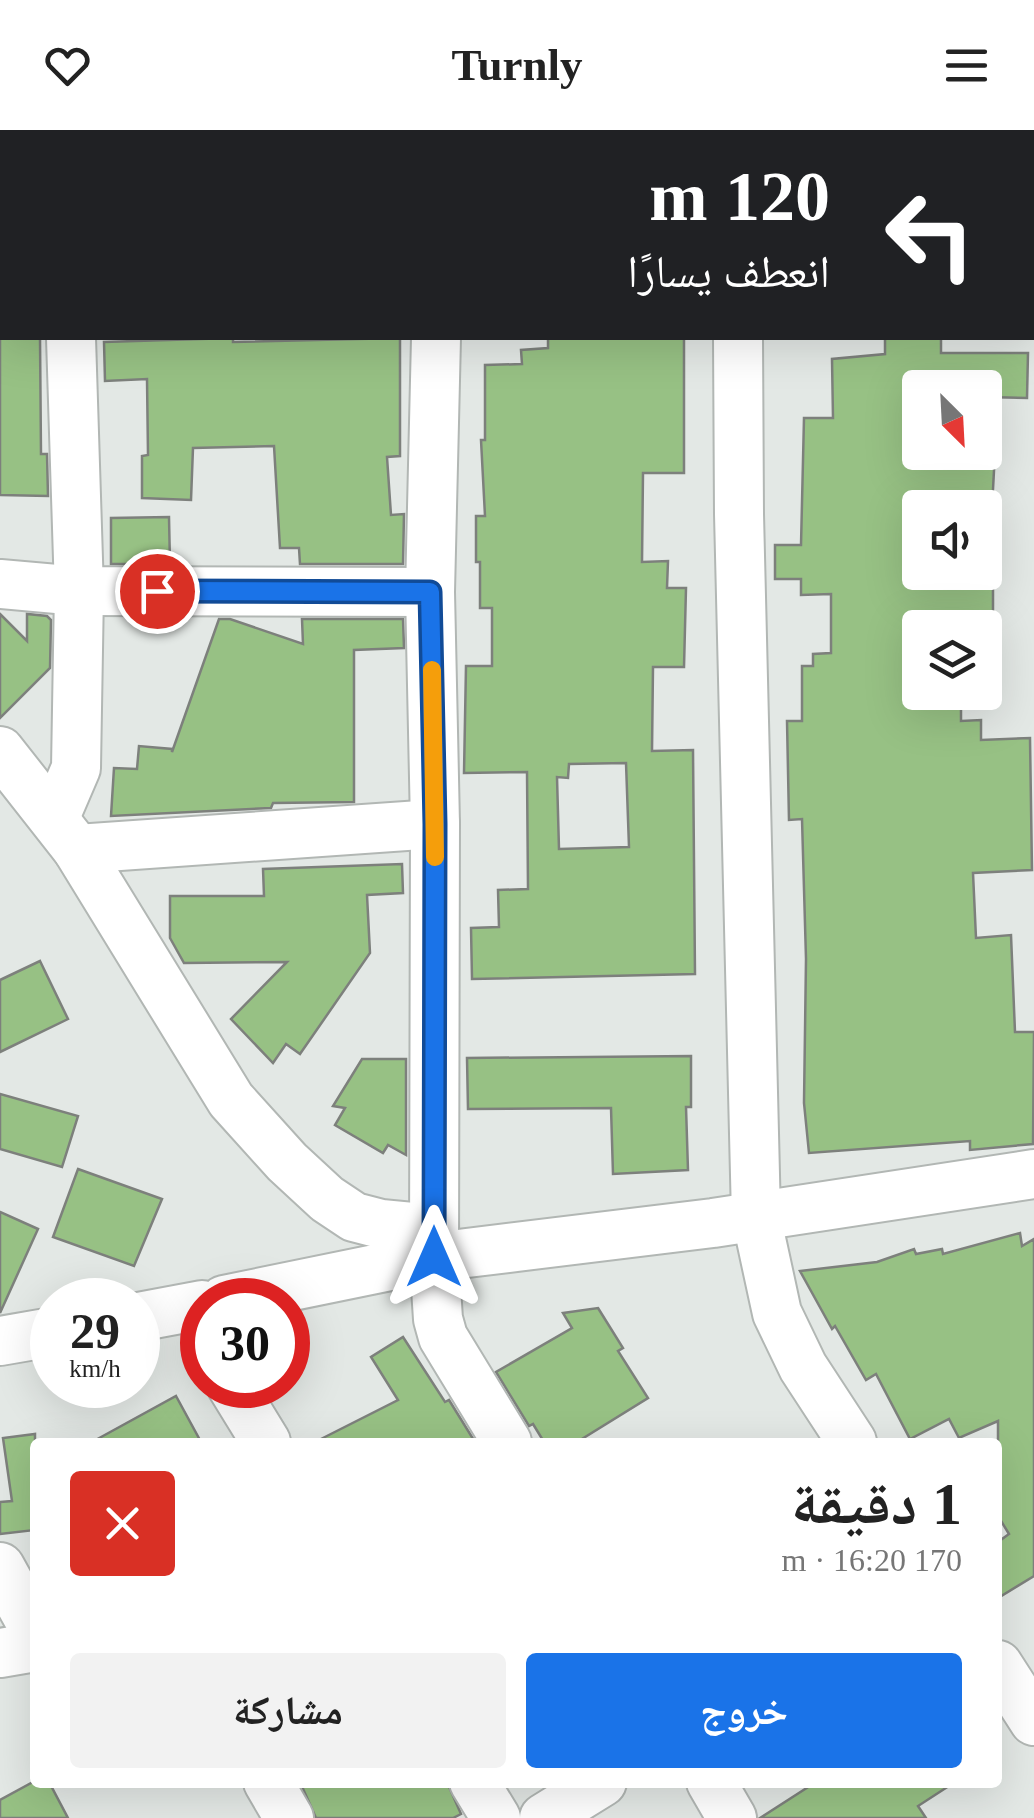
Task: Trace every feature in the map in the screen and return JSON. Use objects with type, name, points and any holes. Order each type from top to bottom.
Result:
[{"type":"street","points":[[66,833],[76,768],[79,590],[71,340]]},
{"type":"street","points":[[436,340],[430,592],[435,824],[433,1243],[438,1319],[443,1336],[504,1438]]},
{"type":"street","points":[[738,340],[756,1216],[776,1313],[802,1367],[849,1438]]},
{"type":"street","points":[[0,584],[79,590],[430,592]]},
{"type":"street","points":[[0,750],[66,833],[231,1100],[327,1199],[354,1218],[433,1243]]},
{"type":"street","points":[[66,833],[435,824]]},
{"type":"street","points":[[310,1280],[433,1243],[756,1216],[1034,1174]]},
{"type":"street","points":[[0,1341],[30,1336]]},
{"type":"street","points":[[245,1408],[263,1438]]},
{"type":"street","points":[[0,1566],[30,1621]]},
{"type":"street","points":[[0,1652],[30,1647]]},
{"type":"street","points":[[1002,1671],[1034,1722]]},
{"type":"street","points":[[272,1788],[289,1818]]},
{"type":"street","points":[[478,1788],[496,1818]]},
{"type":"street","points":[[544,1818],[592,1788]]},
{"type":"street","points":[[715,1788],[732,1818]]},
{"type":"building","points":[[0,340],[40,340],[41,454],[47,454],[48,496],[0,495]]},
{"type":"building","points":[[400,340],[400,456],[387,457],[391,515],[404,514],[403,564],[300,564],[299,548],[280,548],[274,446],[193,448],[191,500],[142,498],[142,456],[148,455],[147,379],[105,381],[104,342]]},
{"type":"building","points":[[548,340],[684,340],[684,473],[643,473],[642,562],[668,561],[667,588],[686,588],[684,667],[653,667],[652,751],[693,750],[695,974],[472,979],[471,928],[499,927],[498,890],[528,889],[527,772],[464,773],[466,666],[492,666],[492,608],[480,608],[480,562],[476,562],[476,516],[485,516],[481,440],[485,440],[485,365],[522,364],[521,350],[548,348]],"holes":[[[626,763],[629,847],[559,849],[557,777],[568,778],[569,764]]]},
{"type":"building","points":[[885,340],[941,340],[941,353],[1028,353],[1027,398],[1002,397],[1002,370],[902,370],[902,470],[994,470],[993,490],[902,490],[902,590],[993,590],[993,610],[902,610],[902,710],[961,710],[961,721],[981,720],[981,740],[1030,738],[1032,870],[973,873],[976,938],[1011,935],[1015,1032],[1034,1032],[1033,1144],[970,1150],[970,1141],[809,1153],[804,1103],[806,959],[802,819],[789,820],[787,721],[802,721],[802,666],[813,666],[813,654],[831,653],[831,594],[801,595],[801,579],[775,579],[775,545],[801,545],[804,418],[833,418],[832,359],[885,354]]},
{"type":"building","points":[[169,517],[170,564],[111,564],[111,518]]},
{"type":"building","points":[[0,614],[27,641],[27,614],[51,620],[50,668],[0,718]]},
{"type":"building","points":[[219,619],[230,619],[303,644],[302,619],[403,619],[404,648],[354,650],[354,802],[273,803],[271,808],[111,816],[114,768],[137,769],[139,746],[172,752]]},
{"type":"building","points":[[402,864],[403,893],[367,895],[370,953],[300,1054],[286,1044],[273,1063],[231,1019],[287,962],[184,963],[170,938],[170,896],[264,896],[263,869]]},
{"type":"building","points":[[40,961],[68,1019],[0,1052],[0,980]]},
{"type":"building","points":[[691,1056],[691,1107],[686,1107],[688,1170],[613,1174],[611,1108],[468,1109],[467,1058]]},
{"type":"building","points":[[362,1059],[406,1059],[406,1155],[388,1145],[383,1153],[335,1125],[345,1108],[333,1106]]},
{"type":"building","points":[[0,1094],[78,1116],[62,1167],[0,1149]]},
{"type":"building","points":[[78,1169],[162,1199],[134,1266],[53,1237]]},
{"type":"building","points":[[0,1212],[38,1229],[0,1313]]},
{"type":"building","points":[[1020,1233],[1022,1246],[1034,1239],[1034,1576],[1002,1596],[1002,1539],[1009,1534],[1002,1523],[1002,1438],[998,1438],[998,1421],[959,1438],[949,1419],[909,1438],[876,1374],[866,1380],[800,1271],[877,1262],[914,1249],[916,1254],[942,1249],[943,1254]]},
{"type":"building","points":[[598,1308],[623,1348],[618,1351],[648,1398],[583,1438],[542,1438],[533,1424],[529,1426],[496,1372],[572,1328],[563,1313]]},
{"type":"building","points":[[403,1337],[473,1438],[323,1438],[398,1400],[371,1357]]},
{"type":"building","points":[[176,1396],[199,1438],[99,1438]]},
{"type":"building","points":[[35,1434],[35,1438],[30,1438],[30,1531],[0,1534],[0,1502],[12,1501],[3,1438]]},
{"type":"building","points":[[30,1784],[30,1788],[52,1788],[68,1818],[0,1818],[0,1800]]},
{"type":"building","points":[[303,1788],[450,1788],[461,1814],[453,1818],[316,1818]]},
{"type":"building","points":[[807,1788],[946,1788],[918,1806],[926,1818],[760,1818]]},
{"type":"slow traffic","points":[[432,670],[435,857]]},
{"type":"route","points":[[157,591],[430,592],[435,824],[434,1257]]}]
